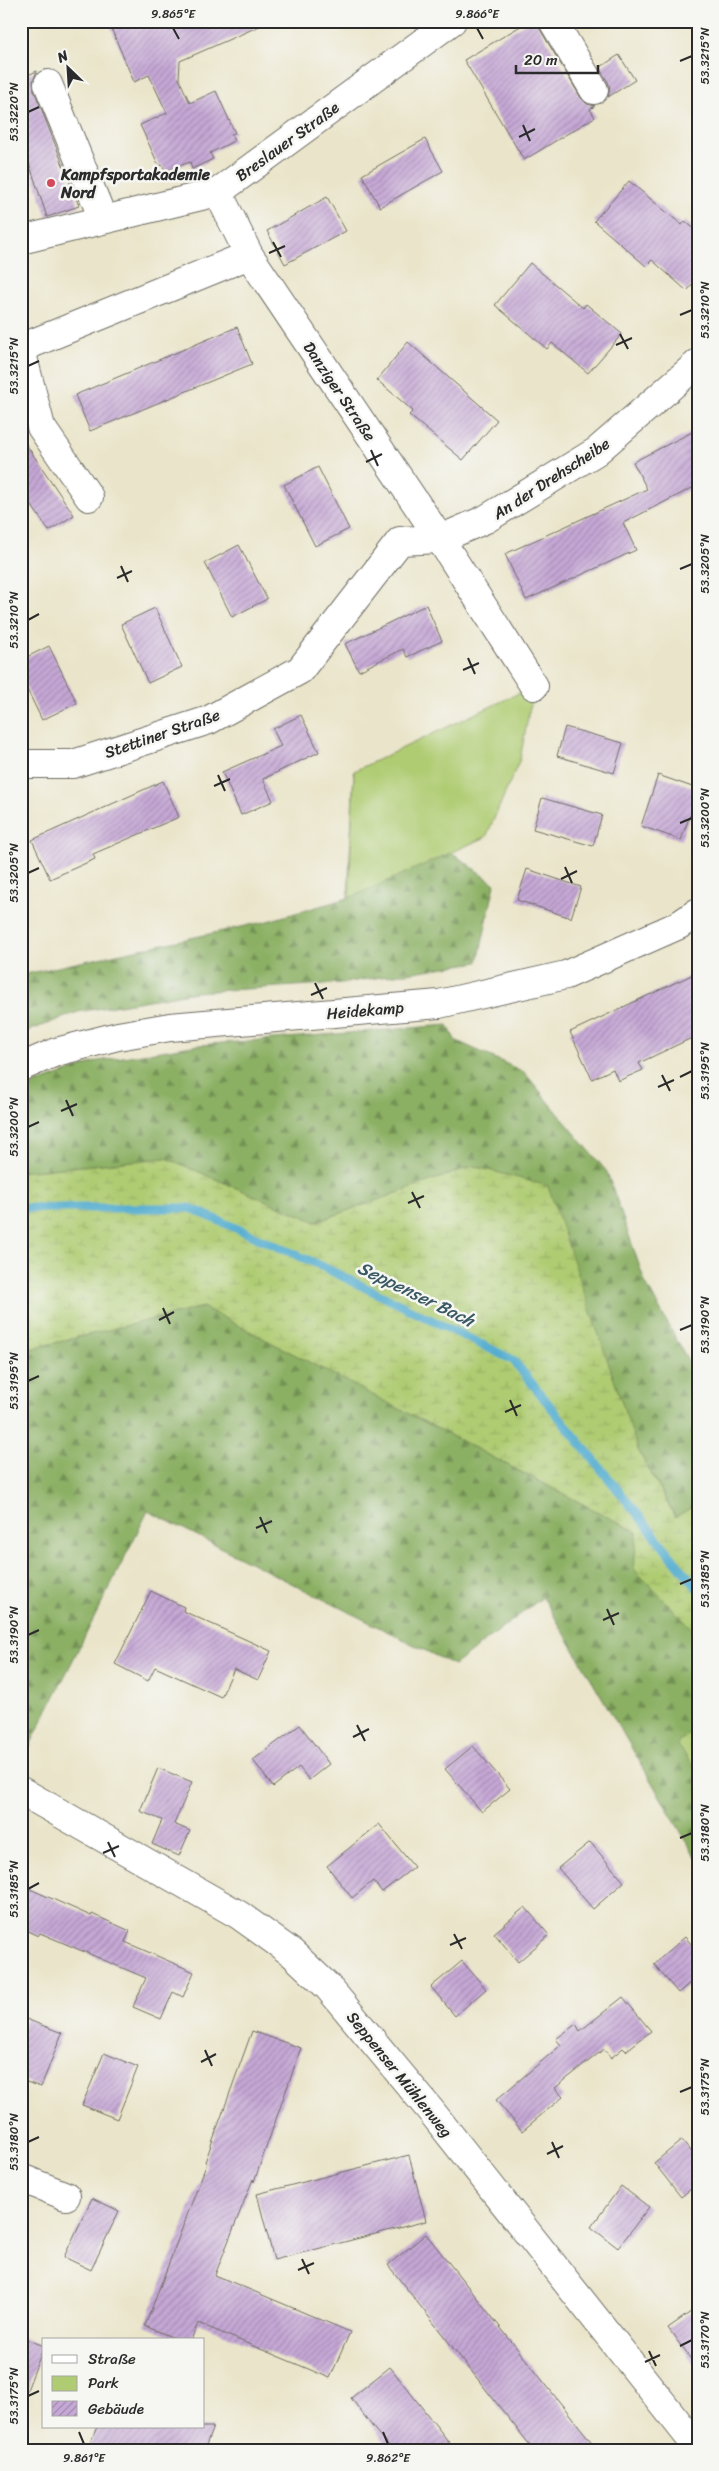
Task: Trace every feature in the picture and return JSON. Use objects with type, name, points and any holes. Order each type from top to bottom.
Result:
[{"type":"street","name":"Breslauer Straße","points":[[21,240],[218,192],[452,21]]},
{"type":"street","points":[[553,21],[594,90]]},
{"type":"street","points":[[48,84],[103,219]]},
{"type":"street","name":"Danziger Straße","points":[[218,192],[249,255],[440,540],[534,686]]},
{"type":"street","points":[[89,497],[41,427],[21,349],[249,255]]},
{"type":"street","name":"An der Drehscheibe","points":[[440,540],[486,519],[597,452],[698,363]]},
{"type":"street","name":"Stettiner Straße","points":[[21,764],[73,764],[209,720],[300,670],[400,541],[440,540]]},
{"type":"street","name":"Heidekamp","points":[[21,1067],[56,1052],[118,1036],[170,1027],[439,1004],[557,977],[679,925],[698,912]]},
{"type":"street","name":"Seppenser Mühlenweg","points":[[21,1791],[240,1915],[292,1953],[328,1987],[431,2111],[698,2448]]},
{"type":"street","points":[[21,2178],[66,2196]]},
{"type":"green space","points":[[534,686],[520,759],[486,837],[349,898],[354,771]]},
{"type":"green space","points":[[354,771],[440,844],[495,884],[478,962],[343,983],[196,992],[78,1012],[21,1034],[21,975],[264,922],[348,898]]},
{"type":"green space","points":[[448,1025],[455,1040],[524,1072],[607,1172],[645,1282],[698,1379],[698,1504],[676,1517],[638,1450],[547,1186],[473,1166],[316,1222],[166,1158],[21,1172],[21,1089],[98,1061],[199,1045]]},
{"type":"green space","points":[[166,1158],[316,1222],[473,1166],[548,1186],[638,1450],[675,1517],[698,1504],[698,1635],[634,1569],[637,1532],[203,1307],[21,1351],[21,1172]]},
{"type":"green space","points":[[203,1307],[637,1532],[634,1569],[698,1635],[698,1724],[677,1744],[698,1771],[698,1861],[543,1597],[454,1665],[148,1511],[21,1763],[21,1351]]},
{"type":"green space","points":[[698,1724],[698,1771],[677,1744]]},
{"type":"building","points":[[108,21],[271,21],[180,61],[179,79],[190,103],[216,91],[235,133],[231,134],[234,141],[210,153],[213,159],[192,169],[190,162],[166,171],[162,165],[159,166],[140,125],[167,113],[149,75],[134,82]]},
{"type":"building","points":[[529,21],[535,21],[581,98],[587,104],[595,106],[590,109],[595,117],[524,160],[464,60]]},
{"type":"building","points":[[619,55],[635,80],[608,97],[610,89],[608,82],[599,68]]},
{"type":"building","points":[[37,71],[33,81],[34,90],[79,206],[47,217],[21,139],[21,78]]},
{"type":"building","points":[[425,139],[443,171],[380,207],[362,175]]},
{"type":"building","points":[[629,181],[682,225],[685,221],[698,232],[698,278],[687,291],[652,260],[646,266],[594,221]]},
{"type":"building","points":[[327,197],[346,231],[285,264],[267,231]]},
{"type":"building","points":[[530,263],[583,308],[586,304],[622,334],[588,373],[552,343],[547,349],[495,305]]},
{"type":"building","points":[[237,327],[252,364],[90,431],[75,395]]},
{"type":"building","points":[[408,342],[497,420],[463,460],[409,415],[413,411],[377,380]]},
{"type":"building","points":[[698,429],[698,485],[623,523],[636,550],[526,600],[505,554],[647,489],[633,462]]},
{"type":"building","points":[[21,437],[74,515],[49,531],[21,490]]},
{"type":"building","points":[[318,467],[349,529],[315,546],[284,485]]},
{"type":"building","points":[[239,545],[267,599],[232,617],[205,563]]},
{"type":"building","points":[[426,605],[442,641],[407,657],[403,649],[359,671],[345,644]]},
{"type":"building","points":[[155,608],[182,667],[148,683],[121,624]]},
{"type":"building","points":[[49,646],[77,703],[42,720],[21,677],[21,660]]},
{"type":"building","points":[[301,715],[319,752],[263,779],[273,801],[241,815],[222,772],[281,746],[273,729]]},
{"type":"building","points":[[565,727],[623,743],[614,773],[557,756]]},
{"type":"building","points":[[658,775],[698,789],[698,818],[690,815],[681,840],[641,826]]},
{"type":"building","points":[[163,781],[179,817],[93,854],[95,859],[50,879],[32,840]]},
{"type":"building","points":[[542,798],[602,815],[593,846],[533,829]]},
{"type":"building","points":[[527,869],[581,887],[571,918],[517,900]]},
{"type":"building","points":[[698,972],[698,1035],[639,1063],[643,1070],[618,1081],[613,1069],[592,1079],[570,1032]]},
{"type":"building","points":[[151,1591],[184,1607],[183,1611],[271,1651],[258,1680],[234,1669],[221,1697],[155,1667],[148,1681],[115,1664]]},
{"type":"building","points":[[300,1725],[329,1764],[309,1780],[299,1767],[273,1787],[253,1760]]},
{"type":"building","points":[[473,1746],[510,1789],[482,1812],[445,1769]]},
{"type":"building","points":[[158,1768],[192,1782],[174,1824],[190,1831],[179,1856],[152,1844],[162,1820],[140,1811]]},
{"type":"building","points":[[379,1824],[414,1867],[382,1892],[373,1881],[352,1898],[327,1866]]},
{"type":"building","points":[[590,1842],[624,1882],[593,1909],[558,1868]]},
{"type":"building","points":[[21,1885],[130,1931],[125,1942],[194,1972],[183,1997],[173,1992],[161,2019],[133,2007],[146,1978],[40,1933],[38,1936],[21,1928]]},
{"type":"building","points":[[525,1907],[549,1935],[518,1962],[494,1933]]},
{"type":"building","points":[[685,1937],[698,1952],[698,1976],[678,1993],[654,1964]]},
{"type":"building","points":[[462,1961],[486,1989],[455,2016],[431,1987]]},
{"type":"building","points":[[623,1997],[651,2031],[626,2051],[623,2048],[611,2058],[604,2049],[555,2088],[563,2097],[522,2131],[496,2100],[561,2045],[556,2039],[576,2024],[580,2031]]},
{"type":"building","points":[[26,2019],[62,2033],[41,2087],[21,2080],[21,2031]]},
{"type":"building","points":[[252,2031],[301,2048],[254,2182],[253,2179],[215,2275],[350,2332],[330,2378],[198,2323],[192,2338],[174,2338],[145,2326],[207,2163],[205,2162]]},
{"type":"building","points":[[104,2053],[138,2067],[117,2119],[82,2105]]},
{"type":"building","points":[[682,2140],[698,2160],[698,2183],[681,2197],[654,2163]]},
{"type":"building","points":[[409,2155],[426,2221],[274,2260],[257,2194]]},
{"type":"building","points":[[621,2186],[649,2207],[618,2248],[591,2227]]},
{"type":"building","points":[[92,2198],[119,2211],[91,2270],[64,2257]]},
{"type":"building","points":[[426,2234],[598,2450],[534,2450],[502,2410],[388,2265]]},
{"type":"building","points":[[698,2307],[698,2369],[668,2328]]},
{"type":"building","points":[[21,2337],[42,2345],[42,2351],[21,2403]]},
{"type":"building","points":[[390,2367],[455,2450],[392,2450],[375,2430],[351,2398]]},
{"type":"building","points":[[213,2427],[204,2450],[87,2450],[97,2428]]},
{"type":"waterway","name":"Seppenser Bach","points":[[21,1208],[190,1208],[315,1263],[513,1360],[698,1589]]},
{"type":"place","name":"Kampfsportakademie Nord","points":[[51,183]]}]
